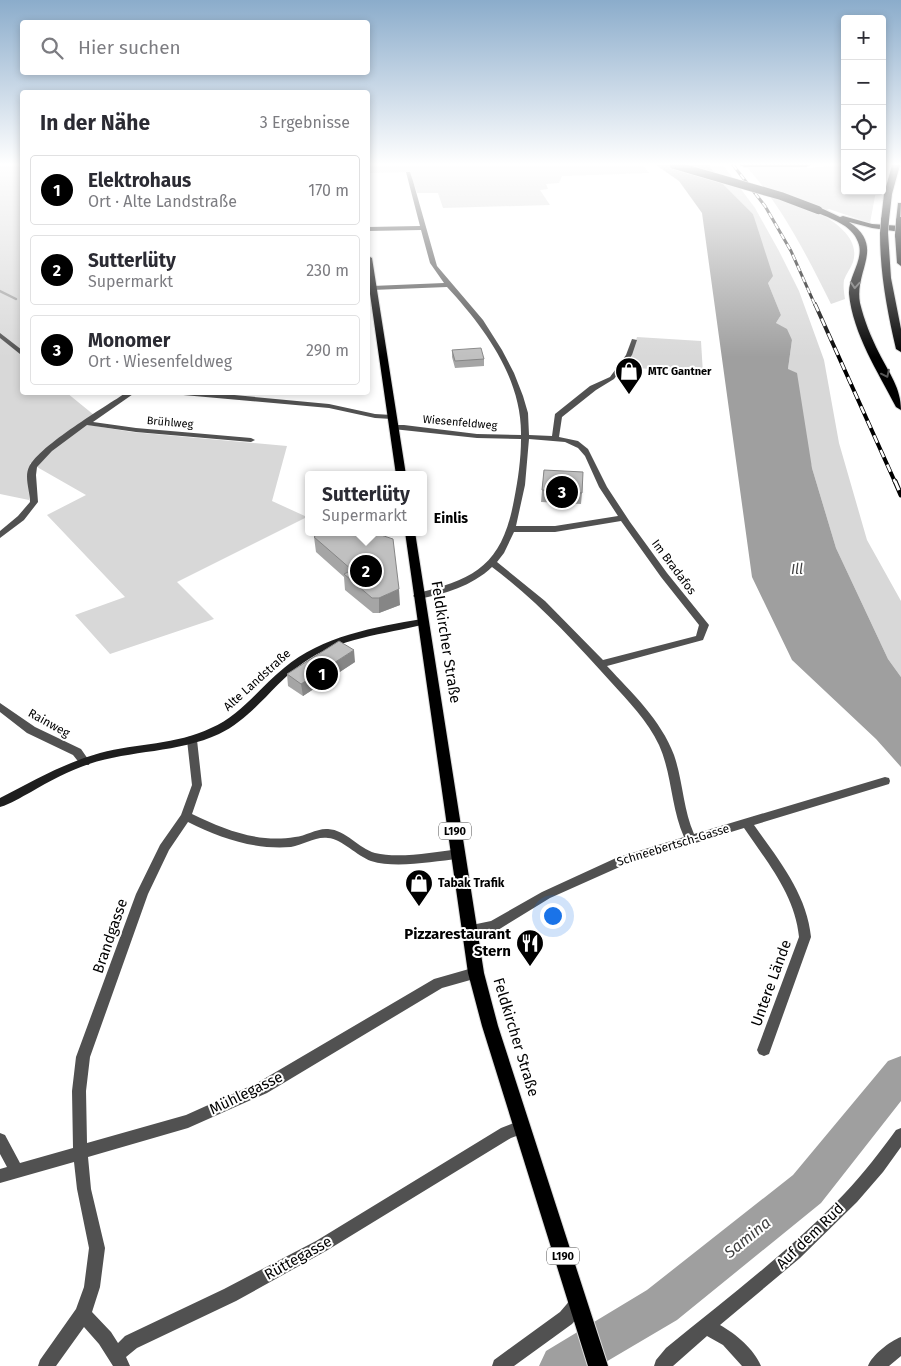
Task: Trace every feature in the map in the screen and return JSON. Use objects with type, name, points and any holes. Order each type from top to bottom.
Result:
[{"type":"highway","points":[[853,229],[859,235],[864,245],[863,256],[853,284],[861,324],[901,407]]},
{"type":"highway","points":[[882,229],[900,234],[901,263]]},
{"type":"highway","points":[[884,229],[884,258],[888,301],[900,346]]},
{"type":"main road","points":[[371,292],[400,471]]},
{"type":"main road","name":"Feldkircher Straße","points":[[410,536],[476,973],[490,1026],[598,1366]]},
{"type":"main road","name":"Alte Landstraße","points":[[0,803],[85,762],[192,740],[233,721],[301,659],[353,638],[401,625],[422,622]]},
{"type":"street","points":[[418,596],[446,590],[467,580],[492,563],[501,552],[511,530],[525,437],[521,400],[514,380],[498,347],[482,324],[435,267],[422,229]]},
{"type":"street","points":[[371,292],[448,285]]},
{"type":"street","points":[[0,336],[20,351]]},
{"type":"street","points":[[555,440],[558,416],[593,388],[612,378],[619,371],[629,355],[634,340]]},
{"type":"street","points":[[0,535],[21,518],[34,502],[31,475],[40,457],[87,422],[128,395]]},
{"type":"street","points":[[206,395],[329,406],[393,422]]},
{"type":"street","name":"Brühlweg","points":[[87,422],[136,430],[251,440]]},
{"type":"street","name":"Wiesenfeldweg","points":[[393,422],[476,436],[525,437]]},
{"type":"street","name":"Im Bradafos","points":[[525,437],[576,443],[584,449],[597,478],[623,518],[668,581],[704,625],[700,638],[601,664]]},
{"type":"street","points":[[511,530],[555,529],[623,518]]},
{"type":"street","points":[[492,563],[528,589],[550,609],[646,714],[665,745],[682,824],[691,840]]},
{"type":"street","name":"Rainweg","points":[[0,707],[31,730],[77,752],[85,762]]},
{"type":"street","name":"Brandgasse","points":[[46,1366],[83,1314],[92,1287],[97,1248],[84,1188],[80,1152],[79,1091],[83,1057],[142,894],[164,848],[186,816],[196,785],[192,740]]},
{"type":"street","name":"Schneebertsch-Gasse","points":[[471,930],[494,926],[546,895],[620,861],[885,781]]},
{"type":"street","points":[[186,816],[221,833],[258,842],[294,842],[327,833],[335,835],[373,856],[428,857],[459,854]]},
{"type":"street","name":"Untere Lände","points":[[747,823],[794,896],[806,926],[805,937],[764,1050]]},
{"type":"street","name":"Mühlegasse","points":[[0,1176],[188,1121],[262,1088],[439,983],[476,973]]},
{"type":"street","name":"Rüttegasse","points":[[83,1314],[105,1338],[119,1361],[131,1342],[230,1295],[321,1246],[506,1132],[522,1127]]},
{"type":"street","name":"Auf dem Rud","points":[[662,1366],[672,1354],[773,1272],[832,1217],[884,1159],[901,1135]]},
{"type":"street","points":[[0,1140],[17,1171]]},
{"type":"street","points":[[500,1366],[580,1308]]},
{"type":"street","points":[[706,1326],[729,1339],[753,1366]]},
{"type":"street","points":[[876,1366],[901,1345]]},
{"type":"shaded area","points":[[0,229],[20,229],[20,395],[69,395],[94,415],[83,424],[132,432],[287,446],[272,501],[305,516],[305,518],[177,582],[214,619],[110,654],[75,615],[125,597],[47,515],[86,495],[30,463],[29,500],[0,494]]},
{"type":"shaded area","points":[[756,229],[767,229],[779,251],[799,291],[824,360],[839,443],[867,540],[901,601],[901,677],[888,659],[836,548],[812,468],[788,369],[792,340],[776,323],[781,315],[768,283]]},
{"type":"shaded area","points":[[791,229],[841,229],[850,239],[854,254],[853,262],[844,280],[845,299],[831,304]]},
{"type":"shaded area","points":[[637,337],[701,341],[703,374],[628,367]]},
{"type":"water","name":"Ill","points":[[704,229],[758,229],[773,276],[768,283],[781,315],[776,323],[787,329],[792,340],[788,369],[797,373],[812,468],[836,548],[888,659],[901,677],[901,767],[876,739],[792,660],[752,577]]},
{"type":"building","points":[[481,348],[484,359],[455,361],[452,350]]},
{"type":"building","points":[[544,470],[583,472],[582,493],[542,490]]},
{"type":"building","points":[[384,536],[393,539],[399,589],[379,598],[372,598],[344,574],[352,570],[314,537]]},
{"type":"building","points":[[339,641],[354,650],[301,684],[287,674]]},
{"type":"waterway","points":[[0,291],[16,299]]},
{"type":"waterway","name":"Samina","points":[[561,1366],[573,1357],[662,1305],[807,1189],[901,1073]]},
{"type":"railway","points":[[778,229],[791,251],[815,305]]},
{"type":"railway","points":[[815,304],[895,482]]},
{"type":"railway","points":[[895,481],[901,495]]},
{"type":"place","name":"MTC Gantner","points":[[629,395]]},
{"type":"place","name":"Monomer","points":[[562,492]]},
{"type":"place","name":"Sutterlüty","points":[[366,571]]},
{"type":"place","name":"Elektrohaus","points":[[322,674]]},
{"type":"place","name":"Tabak Trafik","points":[[419,907]]},
{"type":"place","name":"Pizzarestaurant Stern","points":[[530,967]]},
{"type":"district","name":"Einlis","points":[[451,518]]}]
